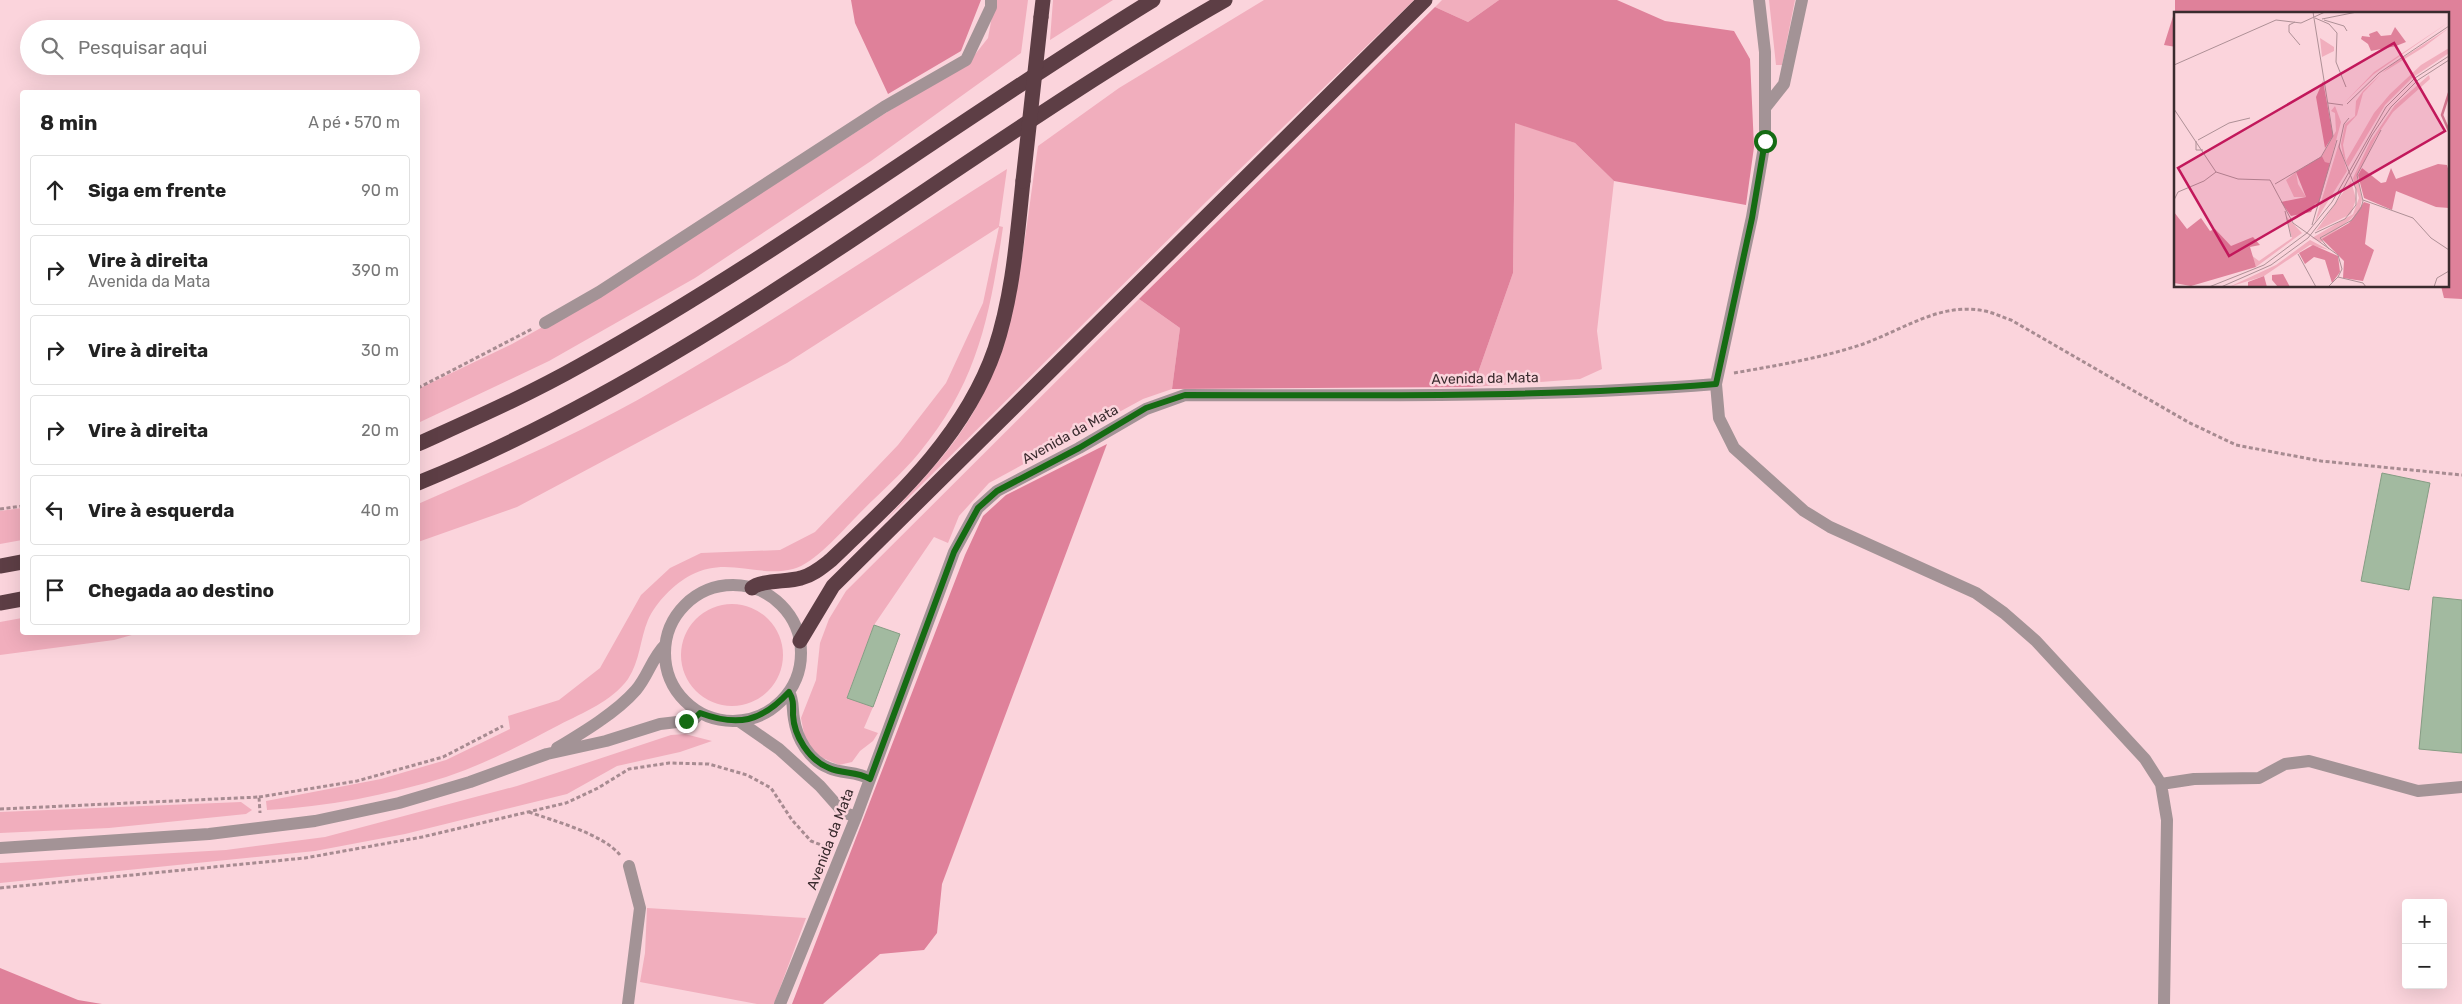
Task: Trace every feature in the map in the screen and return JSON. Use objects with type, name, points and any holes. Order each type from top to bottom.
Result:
[{"type":"highway","points":[[752,588],[762,583],[802,578],[817,571],[832,560],[927,464],[961,418],[985,374],[1004,316],[1014,263],[1042,0]]},
{"type":"highway","points":[[420,443],[545,384],[665,317],[789,239],[1065,55],[1153,0]]},
{"type":"highway","points":[[420,482],[566,416],[716,330],[831,256],[1080,89],[1225,0]]},
{"type":"highway","points":[[800,641],[833,586],[1425,0]]},
{"type":"highway","points":[[0,566],[20,562]]},
{"type":"highway","points":[[0,603],[20,599]]},
{"type":"street","points":[[544,323],[599,292],[884,107],[966,60],[991,6],[991,0]]},
{"type":"street","points":[[1759,0],[1765,52],[1765,141],[1752,218],[1717,380],[1719,418],[1734,448],[1804,511],[1830,527],[1976,594],[2004,613],[2036,640],[2146,759],[2161,784],[2167,820],[2164,1004]]},
{"type":"street","points":[[1765,108],[1784,84],[1802,0]]},
{"type":"street","name":"Avenida da Mata","points":[[780,1004],[856,818],[954,552],[978,508],[997,491],[1079,448],[1146,408],[1185,395],[1531,393],[1650,390],[1717,380]]},
{"type":"street","points":[[732,585],[752,588],[769,596],[784,608],[794,623],[800,641],[800,668],[789,692],[776,707],[758,717],[739,721],[719,720],[700,713],[684,701],[672,684],[666,665],[665,645],[670,626],[681,610],[695,597],[713,588],[732,585]]},
{"type":"street","points":[[547,754],[575,737],[628,699],[643,681],[653,660],[665,645]]},
{"type":"street","points":[[789,692],[793,702],[796,728],[807,751],[827,768],[848,774],[858,774],[870,779]]},
{"type":"street","points":[[0,848],[172,837],[261,829],[315,821],[399,804],[470,782],[547,754],[606,740],[660,724],[694,719],[700,713]]},
{"type":"street","points":[[739,721],[779,749],[824,790],[843,812],[856,818]]},
{"type":"street","points":[[2161,784],[2194,779],[2259,778],[2285,764],[2309,760],[2418,791],[2462,788]]},
{"type":"street","points":[[628,1004],[640,908],[629,866]]},
{"type":"path","points":[[1717,380],[1856,346],[1930,315],[1954,309],[1985,311],[2011,320],[2188,422],[2236,444],[2321,461],[2462,475]]},
{"type":"path","points":[[420,387],[544,323]]},
{"type":"path","points":[[0,509],[20,506]]},
{"type":"path","points":[[0,809],[259,797],[357,781],[442,757],[503,726]]},
{"type":"path","points":[[0,888],[305,858],[422,837],[566,803],[598,788],[629,769],[669,763],[709,764],[747,775],[771,788],[792,820],[811,840],[841,854]]},
{"type":"path","points":[[259,797],[261,829]]},
{"type":"path","points":[[528,812],[588,834],[614,848],[629,866]]},
{"type":"shaded area","points":[[851,0],[981,0],[961,51],[888,94],[855,23]]},
{"type":"shaded area","points":[[995,0],[1028,0],[1021,53],[871,161],[695,278],[549,361],[420,422],[420,388],[512,344],[618,285],[973,57],[988,38]]},
{"type":"shaded area","points":[[1053,0],[1113,0],[1050,40]]},
{"type":"shaded area","points":[[1264,0],[1414,0],[1207,201],[884,522],[926,476],[956,439],[982,395],[996,362],[1016,291],[1038,146],[1119,88]]},
{"type":"shaded area","points":[[1442,0],[1499,0],[1468,22],[1435,7]]},
{"type":"shaded area","points":[[1499,0],[1617,0],[1665,21],[1734,31],[1750,59],[1754,147],[1746,205],[1614,181],[1575,143],[1515,123],[1513,273],[1473,387],[1172,389],[1180,328],[1139,299],[1435,7],[1468,22]]},
{"type":"shaded area","points":[[1769,0],[1795,0],[1782,65],[1776,65]]},
{"type":"shaded area","points":[[2175,0],[2462,0],[2462,299],[2444,298],[2442,288],[2450,288],[2450,12],[2174,12]]},
{"type":"shaded area","points":[[2174,13],[2174,47],[2164,45]]},
{"type":"shaded area","points":[[1515,122],[1575,143],[1614,181],[1597,331],[1602,369],[1580,379],[1473,387],[1513,273]]},
{"type":"shaded area","points":[[1007,169],[999,226],[1003,227],[993,289],[978,346],[955,400],[939,427],[912,461],[819,554],[810,561],[793,569],[767,571],[717,567],[691,575],[672,588],[651,613],[632,672],[614,694],[596,706],[504,753],[446,777],[402,789],[334,803],[267,810],[266,801],[381,779],[446,760],[510,729],[508,716],[559,700],[600,668],[641,595],[670,568],[701,553],[780,550],[815,532],[898,445],[946,383],[983,303],[999,227],[787,363],[517,507],[420,541],[420,503],[568,436],[626,406],[700,364]]},
{"type":"shaded area","points":[[1139,299],[1180,328],[1172,389],[1143,399],[989,483],[959,516],[948,543],[934,537],[874,625],[847,697],[873,707],[864,728],[878,733],[873,741],[860,751],[852,762],[839,765],[818,756],[805,739],[801,718],[816,680],[820,643],[829,619],[846,591]]},
{"type":"shaded area","points":[[1107,444],[942,884],[937,933],[924,950],[880,954],[823,1004],[792,1004],[965,555],[983,516],[1006,495]]},
{"type":"shaded area","points":[[20,508],[20,540],[0,544],[0,511]]},
{"type":"shaded area","points":[[732,604],[751,608],[768,619],[779,636],[783,655],[779,674],[768,691],[751,702],[732,706],[713,702],[696,691],[685,674],[681,655],[685,636],[696,619],[713,608]]},
{"type":"shaded area","points":[[20,618],[20,635],[132,635],[114,640],[0,655],[0,622]]},
{"type":"shaded area","points":[[685,734],[712,741],[680,752],[617,766],[567,794],[405,834],[315,851],[0,883],[0,863],[226,850],[325,837],[517,786],[671,735]]},
{"type":"shaded area","points":[[241,802],[252,810],[246,814],[109,828],[0,833],[0,812]]},
{"type":"shaded area","points":[[647,908],[806,918],[774,1004],[757,1004],[640,982],[645,953]]},
{"type":"shaded area","points":[[0,968],[78,1000],[102,1004],[0,1004]]},
{"type":"building","points":[[2382,473],[2430,483],[2409,590],[2361,581]]},
{"type":"building","points":[[2433,597],[2462,600],[2462,753],[2419,749]]},
{"type":"building","points":[[874,625],[900,634],[873,707],[847,698]]},
{"type":"route","points":[[686,721],[694,719],[700,713],[719,720],[739,721],[758,717],[776,707],[789,692],[793,702],[793,716],[796,728],[800,740],[807,751],[827,768],[848,774],[864,775],[870,779],[954,552],[978,508],[997,491],[1079,448],[1146,408],[1185,395],[1541,393],[1650,390],[1716,384],[1752,218],[1765,141]]}]
